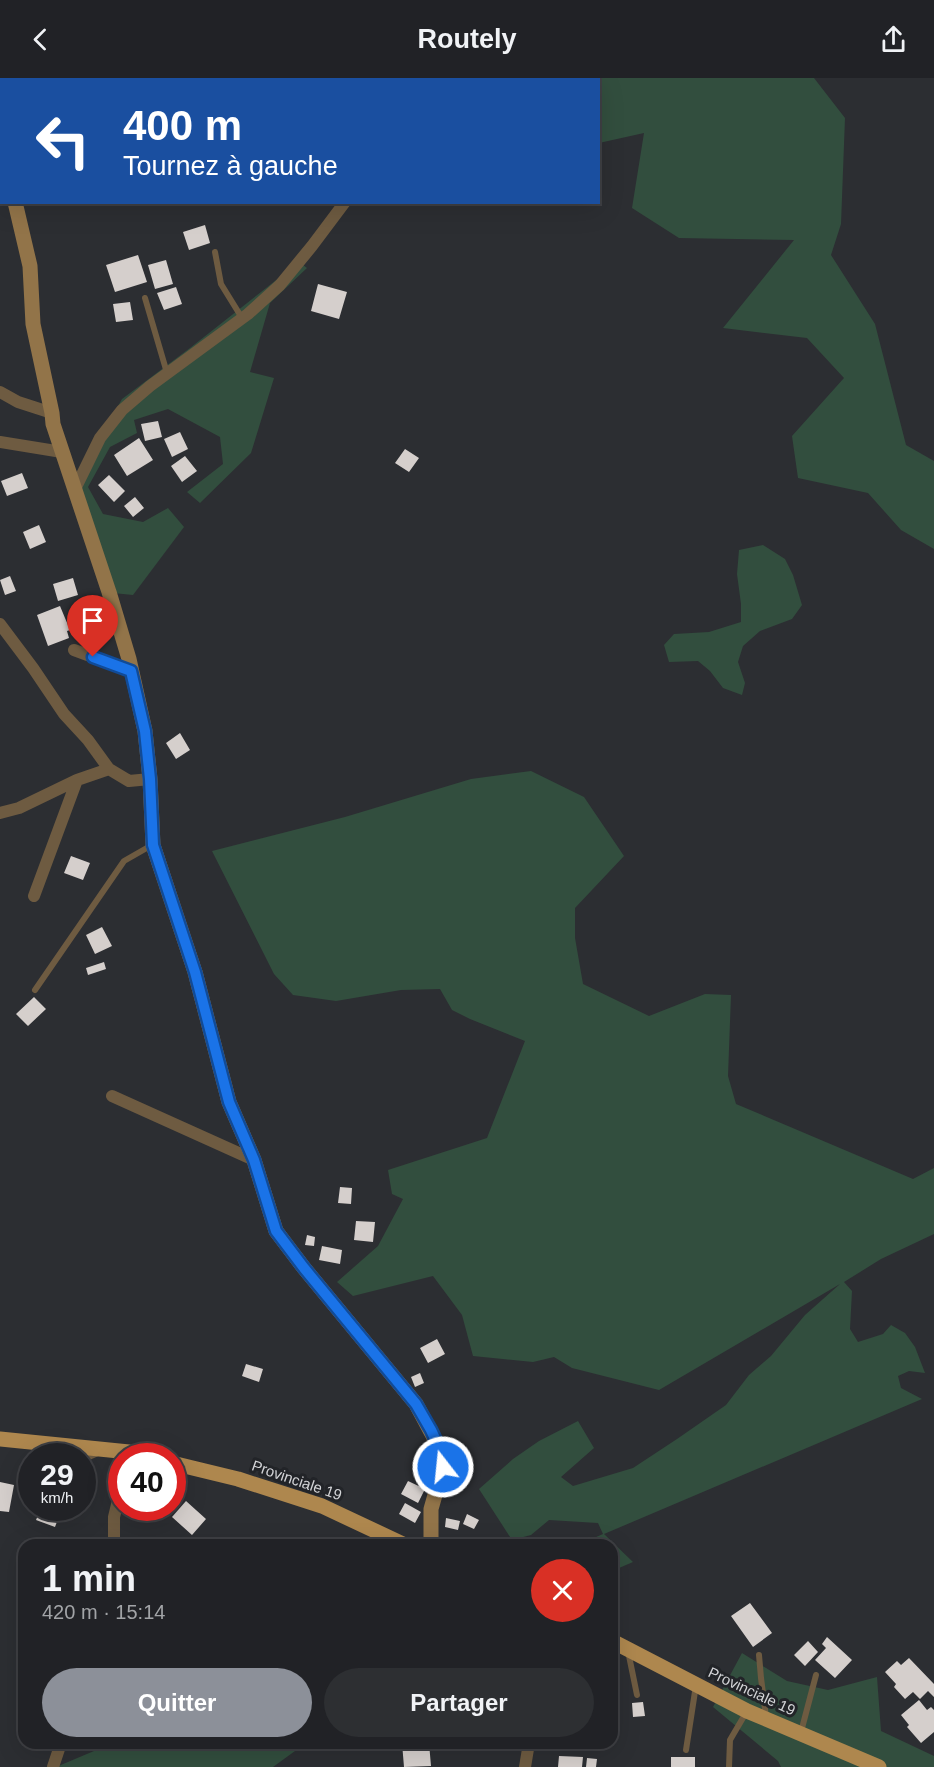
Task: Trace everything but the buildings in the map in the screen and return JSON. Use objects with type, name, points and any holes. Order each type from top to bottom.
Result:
[{"type":"main road","points":[[0,1439],[108,1452]]},
{"type":"main road","name":"Provinciale 19","points":[[186,1466],[238,1479],[322,1506],[392,1539]]},
{"type":"main road","name":"Provinciale 19","points":[[618,1644],[747,1711],[879,1767]]},
{"type":"street","points":[[15,204],[30,266],[33,324],[53,424],[109,592],[145,731],[153,845],[195,972],[229,1102],[254,1160],[276,1231],[406,1391],[439,1447],[443,1467],[431,1509],[431,1539]]},
{"type":"street","points":[[75,489],[100,438],[122,410],[167,373],[242,318],[280,285],[344,204]]},
{"type":"street","points":[[0,392],[18,402],[52,413]]},
{"type":"street","points":[[0,442],[62,452]]},
{"type":"street","points":[[0,624],[64,714],[88,740],[109,769],[129,781],[150,779]]},
{"type":"street","points":[[74,650],[131,671]]},
{"type":"street","points":[[0,813],[19,808],[77,780],[109,769]]},
{"type":"street","points":[[34,896],[77,780]]},
{"type":"street","points":[[112,1096],[254,1160]]},
{"type":"street","points":[[114,1521],[114,1539]]},
{"type":"street","points":[[53,1767],[59,1749]]},
{"type":"street","points":[[525,1767],[528,1749]]},
{"type":"lane","points":[[215,252],[221,284],[242,318]]},
{"type":"lane","points":[[145,298],[167,373]]},
{"type":"lane","points":[[35,990],[124,861],[153,845]]},
{"type":"lane","points":[[627,1649],[637,1695]]},
{"type":"lane","points":[[759,1655],[766,1719]]},
{"type":"lane","points":[[801,1733],[816,1675]]},
{"type":"lane","points":[[686,1750],[696,1684]]},
{"type":"lane","points":[[729,1767],[730,1740],[747,1711]]},
{"type":"green space","points":[[600,78],[814,78],[845,118],[841,224],[831,255],[875,324],[906,445],[934,461],[934,549],[901,530],[868,493],[798,478],[792,436],[844,378],[807,338],[723,328],[794,240],[679,238],[632,208],[644,133],[600,143]]},
{"type":"green space","points":[[299,262],[307,268],[270,303],[250,372],[274,378],[251,453],[200,503],[187,492],[223,464],[220,437],[168,409],[134,420],[137,433],[110,447],[88,487],[103,514],[143,522],[168,508],[184,527],[133,595],[113,593],[77,494],[81,470],[122,399]]},
{"type":"green space","points":[[763,545],[785,559],[793,575],[802,605],[792,619],[760,631],[743,646],[738,662],[745,683],[742,695],[723,688],[710,671],[698,661],[669,662],[664,645],[674,634],[709,632],[741,622],[737,574],[739,550]]},
{"type":"green space","points":[[531,771],[584,797],[624,856],[575,908],[575,938],[583,984],[649,1016],[705,994],[731,995],[728,1076],[736,1104],[913,1179],[934,1168],[934,1234],[881,1259],[844,1282],[852,1291],[850,1329],[858,1342],[883,1334],[891,1325],[905,1333],[915,1347],[925,1373],[909,1371],[898,1376],[901,1388],[922,1399],[604,1534],[609,1539],[592,1539],[603,1534],[598,1523],[549,1520],[531,1535],[511,1539],[479,1489],[513,1459],[539,1441],[578,1421],[594,1448],[561,1477],[573,1486],[633,1468],[726,1405],[749,1375],[771,1356],[805,1315],[840,1284],[659,1390],[572,1368],[554,1357],[533,1362],[473,1356],[462,1315],[433,1276],[353,1296],[337,1282],[378,1246],[403,1199],[392,1194],[388,1170],[487,1138],[525,1041],[452,1010],[440,989],[401,990],[336,1001],[293,995],[274,974],[212,851],[345,817],[471,779]]},
{"type":"green space","points":[[618,1548],[633,1562],[618,1568]]},
{"type":"green space","points":[[742,1653],[787,1681],[828,1690],[877,1677],[881,1731],[934,1756],[934,1767],[781,1767],[778,1761],[713,1707]]},
{"type":"green space","points":[[99,1749],[298,1749],[273,1767],[56,1767]]},
{"type":"route","points":[[93,657],[131,671],[145,731],[153,845],[195,972],[229,1102],[254,1160],[276,1231],[416,1404],[439,1447],[443,1467]]}]
